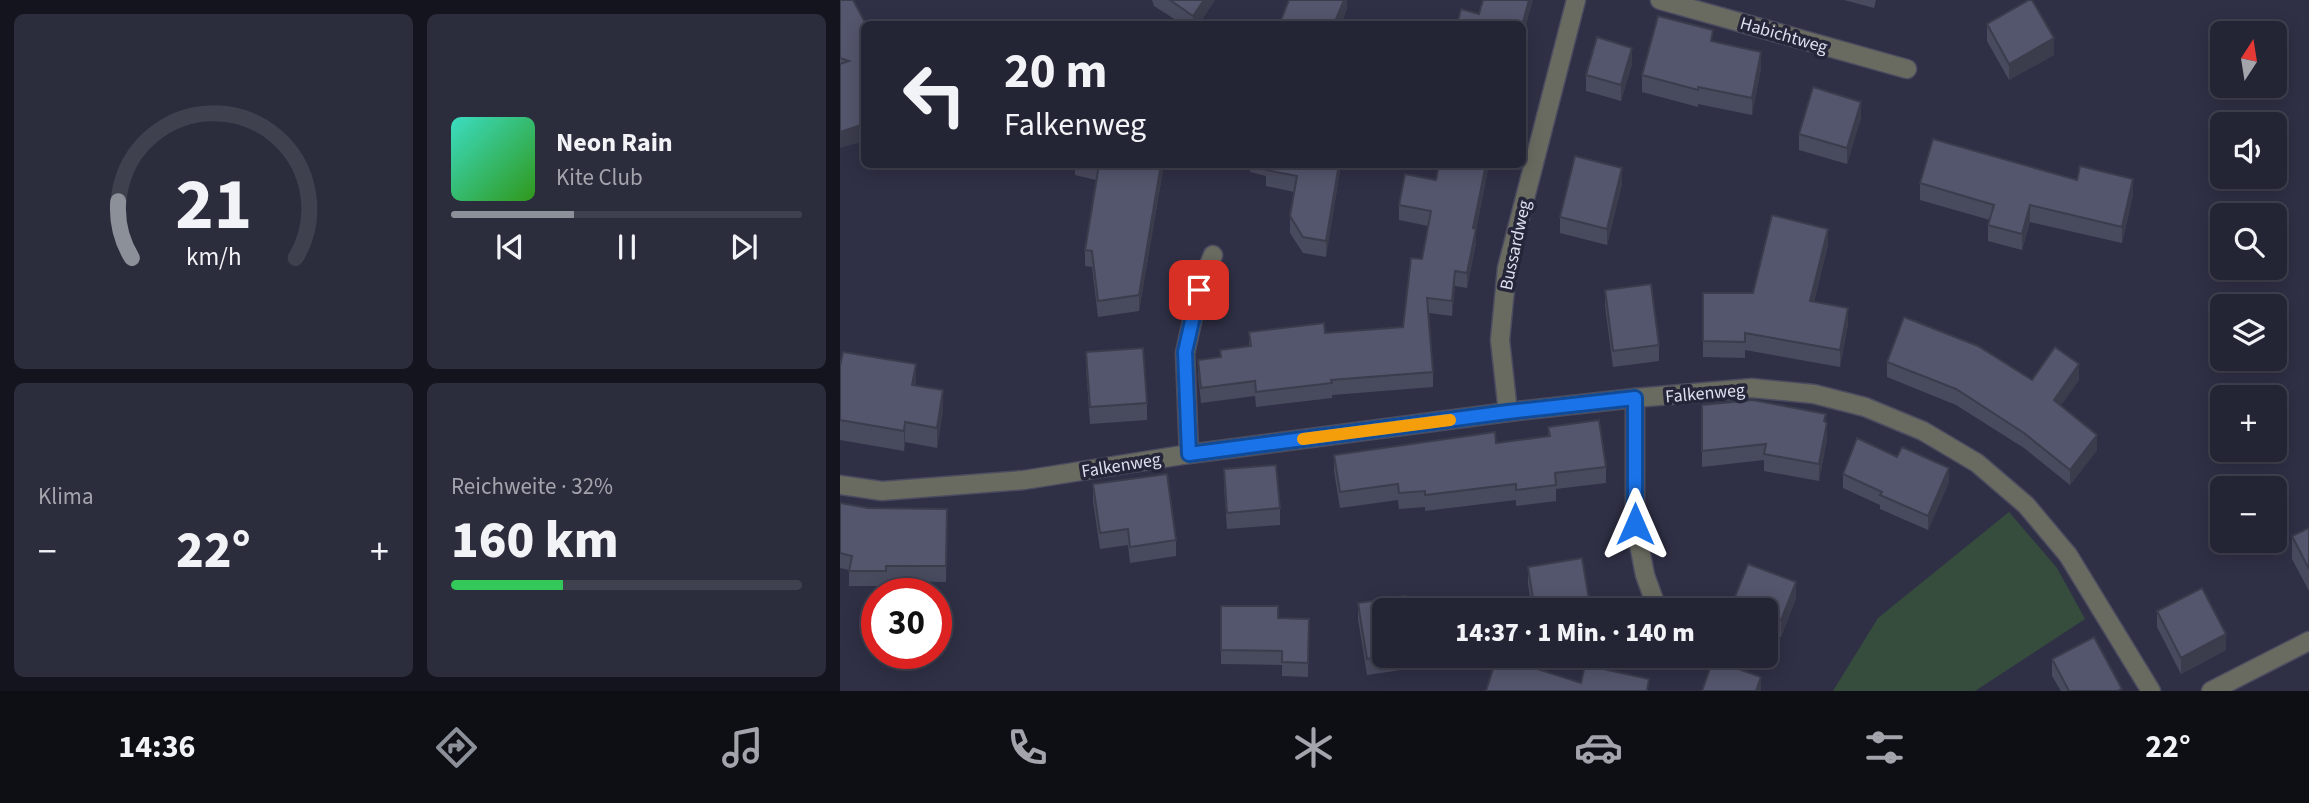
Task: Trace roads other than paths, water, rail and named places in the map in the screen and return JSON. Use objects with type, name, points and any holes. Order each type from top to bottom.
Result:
[{"type":"street","name":"Bussardweg","points":[[1508,412],[1500,340],[1507,268],[1577,0]]},
{"type":"street","name":"Habichtweg","points":[[1660,0],[1907,69]]},
{"type":"street","points":[[1189,454],[1185,352],[1199,290],[1213,254]]},
{"type":"street","name":"Falkenweg","points":[[840,485],[883,491],[1024,480],[1189,454],[1635,398],[1752,388],[1814,394],[1865,407],[1923,431],[1977,463],[2026,505],[2068,555],[2151,691]]},
{"type":"street","points":[[1635,398],[1635,524],[1645,575],[1653,598]]},
{"type":"street","points":[[2211,691],[2309,641]]}]
